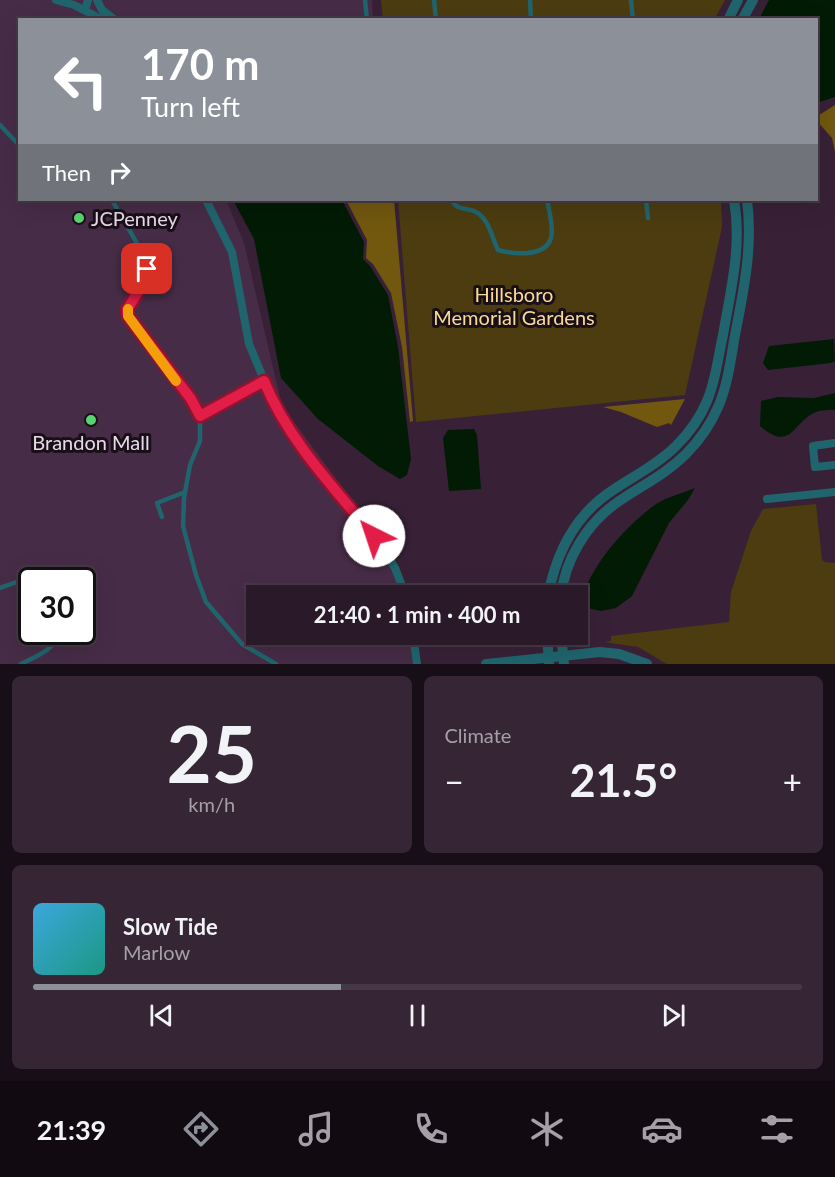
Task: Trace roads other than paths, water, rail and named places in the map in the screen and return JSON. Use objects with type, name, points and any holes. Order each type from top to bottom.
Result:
[{"type":"street","points":[[56,0],[75,2],[99,18]]},
{"type":"street","points":[[85,10],[88,0]]},
{"type":"street","points":[[97,0],[102,10],[112,18]]},
{"type":"street","points":[[729,18],[738,0]]},
{"type":"street","points":[[743,18],[753,0]]},
{"type":"street","points":[[208,201],[232,252],[246,333],[253,356],[272,399],[290,431],[336,492],[379,541],[395,568],[402,585]]},
{"type":"street","points":[[551,585],[557,560],[581,519],[603,497],[657,462],[675,447],[701,414],[713,383],[735,269],[737,232],[734,201]]},
{"type":"street","points":[[564,585],[571,559],[588,531],[610,508],[668,470],[690,450],[708,426],[725,387],[747,270],[750,242],[747,201]]},
{"type":"street","points":[[835,443],[813,446],[815,467],[835,465]]},
{"type":"street","points":[[767,499],[835,492]]},
{"type":"street","points":[[414,645],[417,664]]},
{"type":"street","points":[[548,645],[549,661]]},
{"type":"street","points":[[562,645],[564,660]]},
{"type":"street","points":[[486,664],[564,660],[610,652],[647,664]]},
{"type":"lane","points":[[365,0],[367,18]]},
{"type":"lane","points":[[434,0],[436,18]]},
{"type":"lane","points":[[530,0],[531,18]]},
{"type":"lane","points":[[632,0],[633,18]]},
{"type":"lane","points":[[0,125],[18,144]]},
{"type":"lane","points":[[113,201],[146,259],[147,277],[127,310],[128,316],[191,399],[200,416],[200,441],[190,465],[185,492],[183,526],[206,602],[242,644],[276,664]]},
{"type":"lane","points":[[452,201],[457,207],[477,212],[484,219],[498,250],[514,254],[536,251],[550,241],[552,234],[547,201]]},
{"type":"lane","points":[[646,201],[648,218]]},
{"type":"lane","points":[[200,416],[264,381]]},
{"type":"lane","points":[[713,383],[725,387]]},
{"type":"lane","points":[[162,517],[158,504],[185,492]]},
{"type":"lane","points":[[0,588],[18,582]]},
{"type":"lane","points":[[21,664],[48,650],[52,645]]},
{"type":"place","name":"JCPenney","points":[[79,218]]},
{"type":"place","name":"Brandon Mall","points":[[91,420]]},
{"type":"park label","name":"Hillsboro Memorial Gardens","points":[[514,306]]}]
